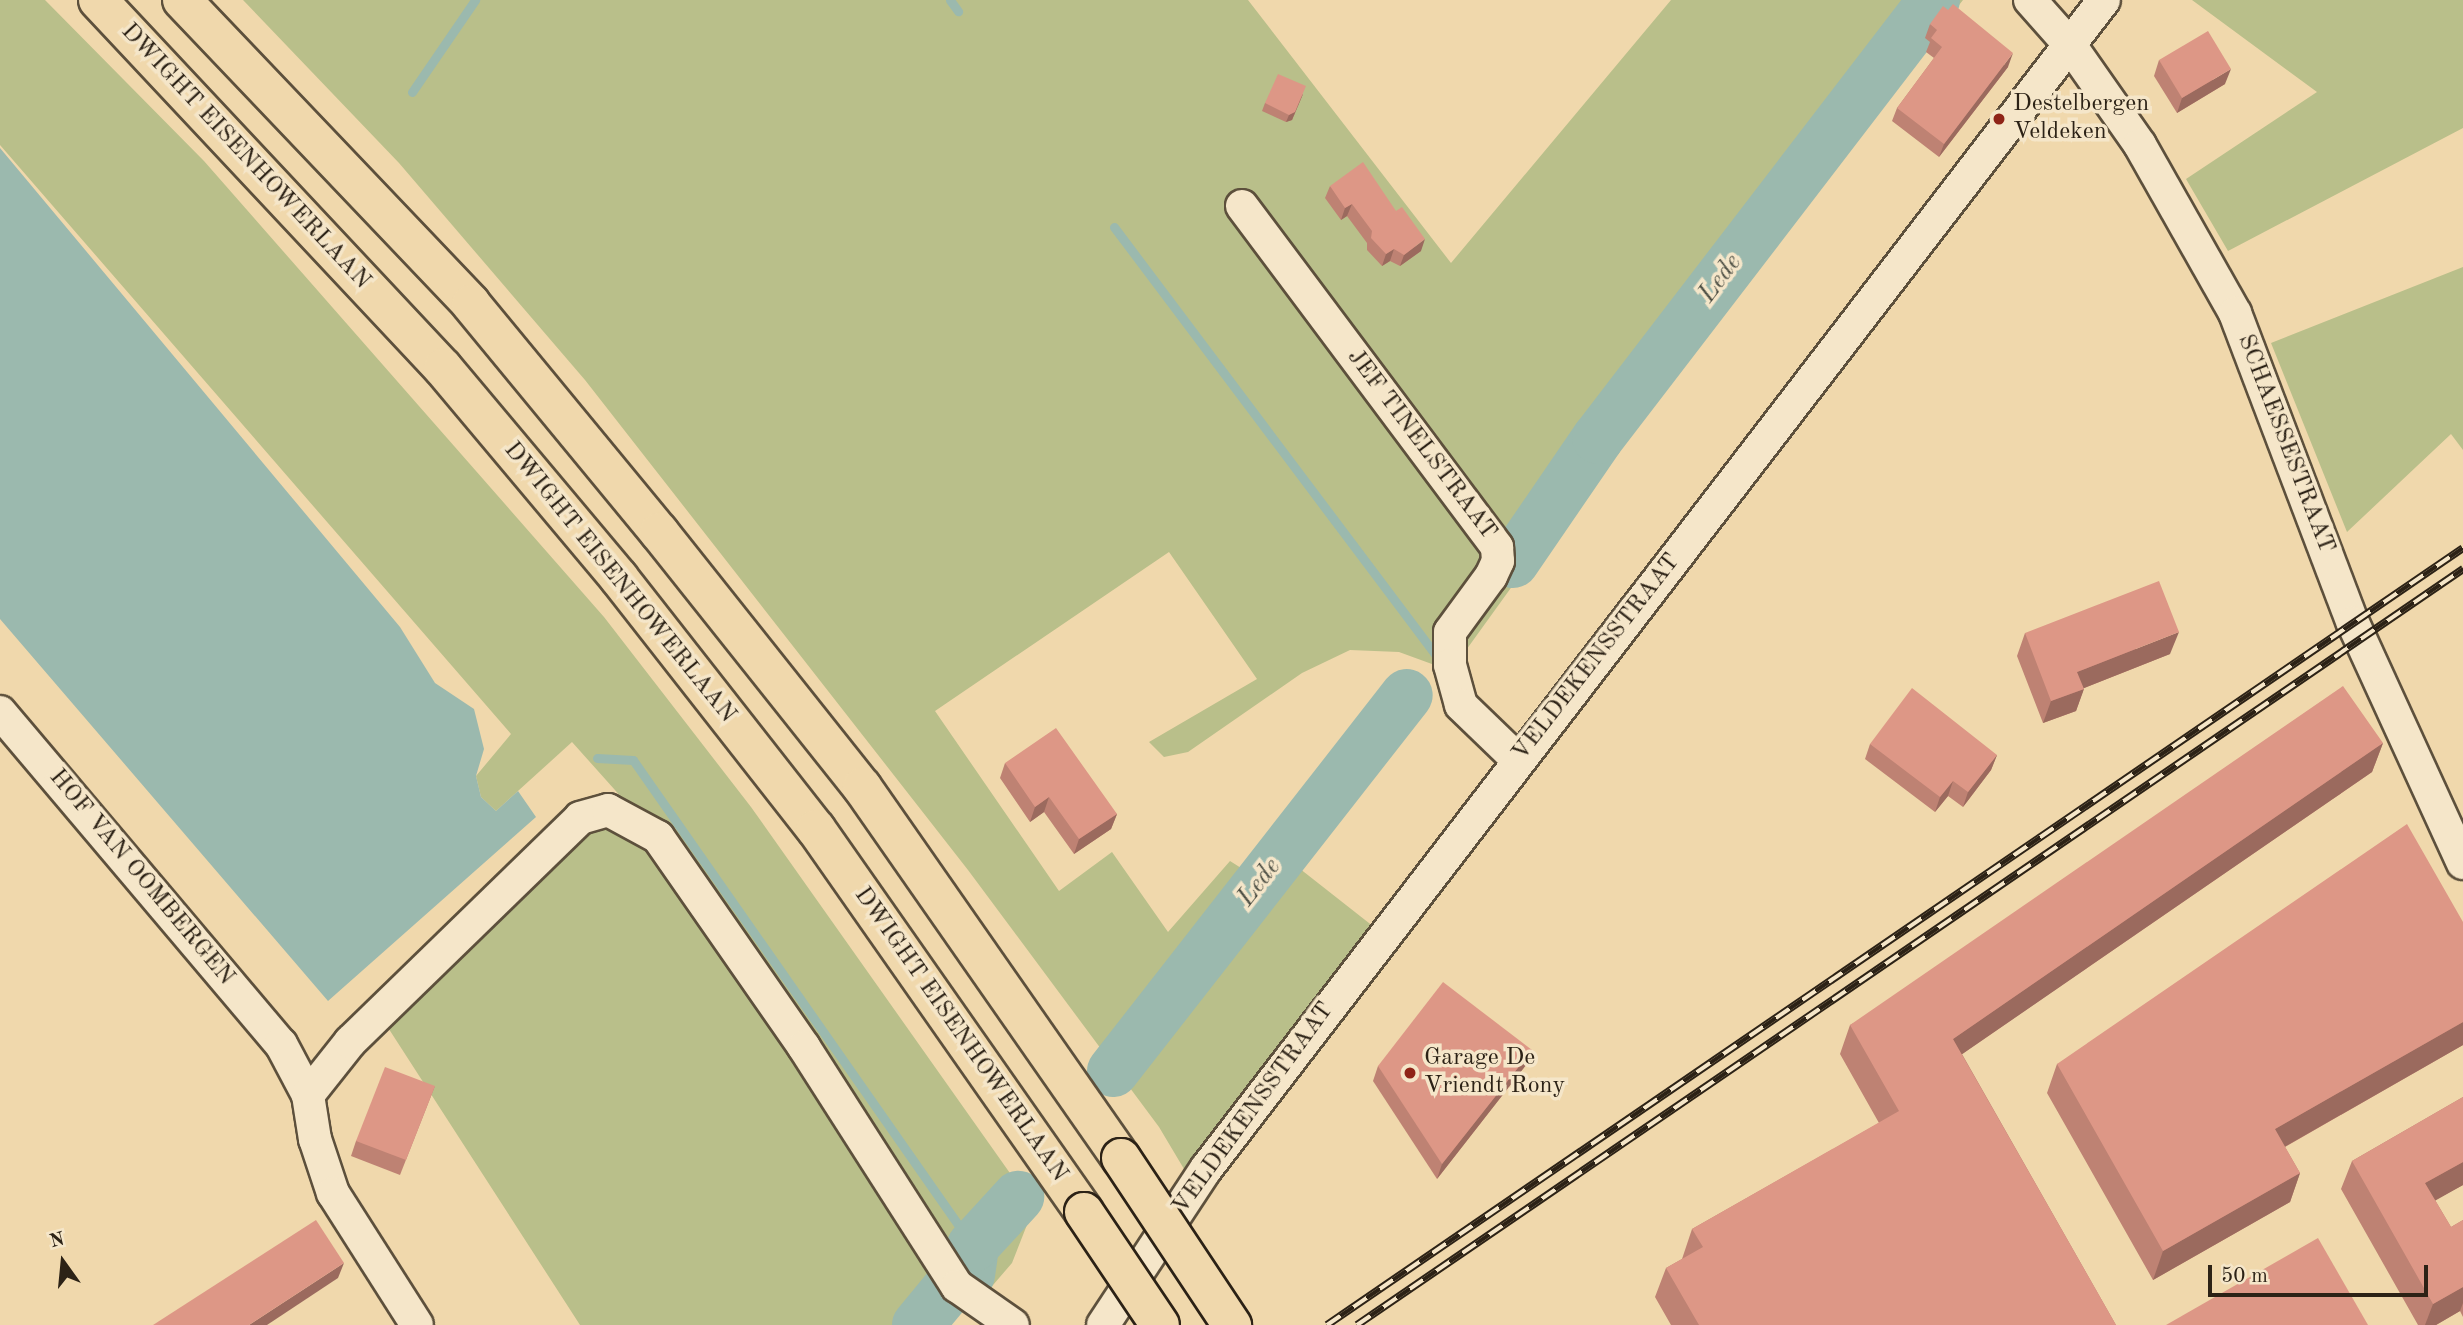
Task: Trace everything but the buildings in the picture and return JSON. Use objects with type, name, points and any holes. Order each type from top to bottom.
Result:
[{"type":"highway","name":"DWIGHT EISENHOWERLAAN","points":[[97,0],[443,368],[619,578],[816,829],[1160,1325]]},
{"type":"highway","points":[[182,0],[471,304],[659,532],[862,787],[1121,1158],[1232,1325]]},
{"type":"street","name":"SCHAESSESTRAAT","points":[[2030,0],[2070,45],[2140,145],[2235,313],[2357,631],[2463,863]]},
{"type":"street","name":"VELDEKENSSTRAAT","points":[[1103,1325],[1206,1169],[2104,0]]},
{"type":"street","name":"JEF TINELSTRAAT","points":[[1242,206],[1497,547],[1498,561],[1491,576],[1450,632],[1450,665],[1461,705],[1518,760]]},
{"type":"street","name":"HOF VAN OOMBERGEN","points":[[0,712],[281,1044],[308,1095],[315,1139],[333,1193],[417,1325]]},
{"type":"street","points":[[308,1095],[350,1042],[580,818],[608,810],[658,837],[804,1047],[957,1286],[1013,1325]]},
{"type":"green space","points":[[0,0],[45,0],[204,161],[604,617],[751,807],[1034,1207],[1012,1263],[987,1292],[939,1325],[580,1325],[385,1023],[623,799],[572,742],[496,811],[481,797],[476,776],[511,734],[0,145]]},
{"type":"green space","points":[[243,0],[1248,0],[1451,263],[1671,0],[1963,0],[1601,463],[1451,671],[1399,652],[1350,650],[1302,673],[1188,752],[1164,757],[1149,742],[1257,679],[1169,552],[935,711],[1059,891],[1112,852],[1168,932],[1230,861],[1268,885],[1290,861],[1374,927],[1184,1169],[1159,1127],[968,870],[585,380],[399,163]]},
{"type":"green space","points":[[2192,0],[2463,0],[2463,128],[2228,251],[2186,179],[2317,92]]},
{"type":"green space","points":[[2463,267],[2463,450],[2451,434],[2347,532],[2271,343]]},
{"type":"water","points":[[0,148],[400,627],[435,683],[474,709],[484,749],[476,776],[481,797],[496,811],[518,791],[536,817],[328,1001],[0,619]]},
{"type":"waterway","points":[[412,92],[475,0]]},
{"type":"waterway","points":[[950,0],[958,11]]},
{"type":"waterway","name":"Lede","points":[[1513,562],[1598,438],[1934,0]]},
{"type":"waterway","points":[[1114,227],[1438,658]]},
{"type":"waterway","name":"Lede","points":[[1113,1071],[1407,695]]},
{"type":"waterway","points":[[597,758],[633,760],[973,1246]]},
{"type":"waterway","name":"Lede","points":[[969,1275],[973,1246],[1018,1197]]},
{"type":"waterway","name":"Lede","points":[[918,1325],[947,1290]]},
{"type":"railway","points":[[1327,1325],[2463,548]]},
{"type":"railway","points":[[1357,1325],[2463,569]]},
{"type":"place","name":"Destelbergen Veldeken","points":[[1999,119]]},
{"type":"place","name":"Garage De Vriendt Rony","points":[[1410,1073]]}]
